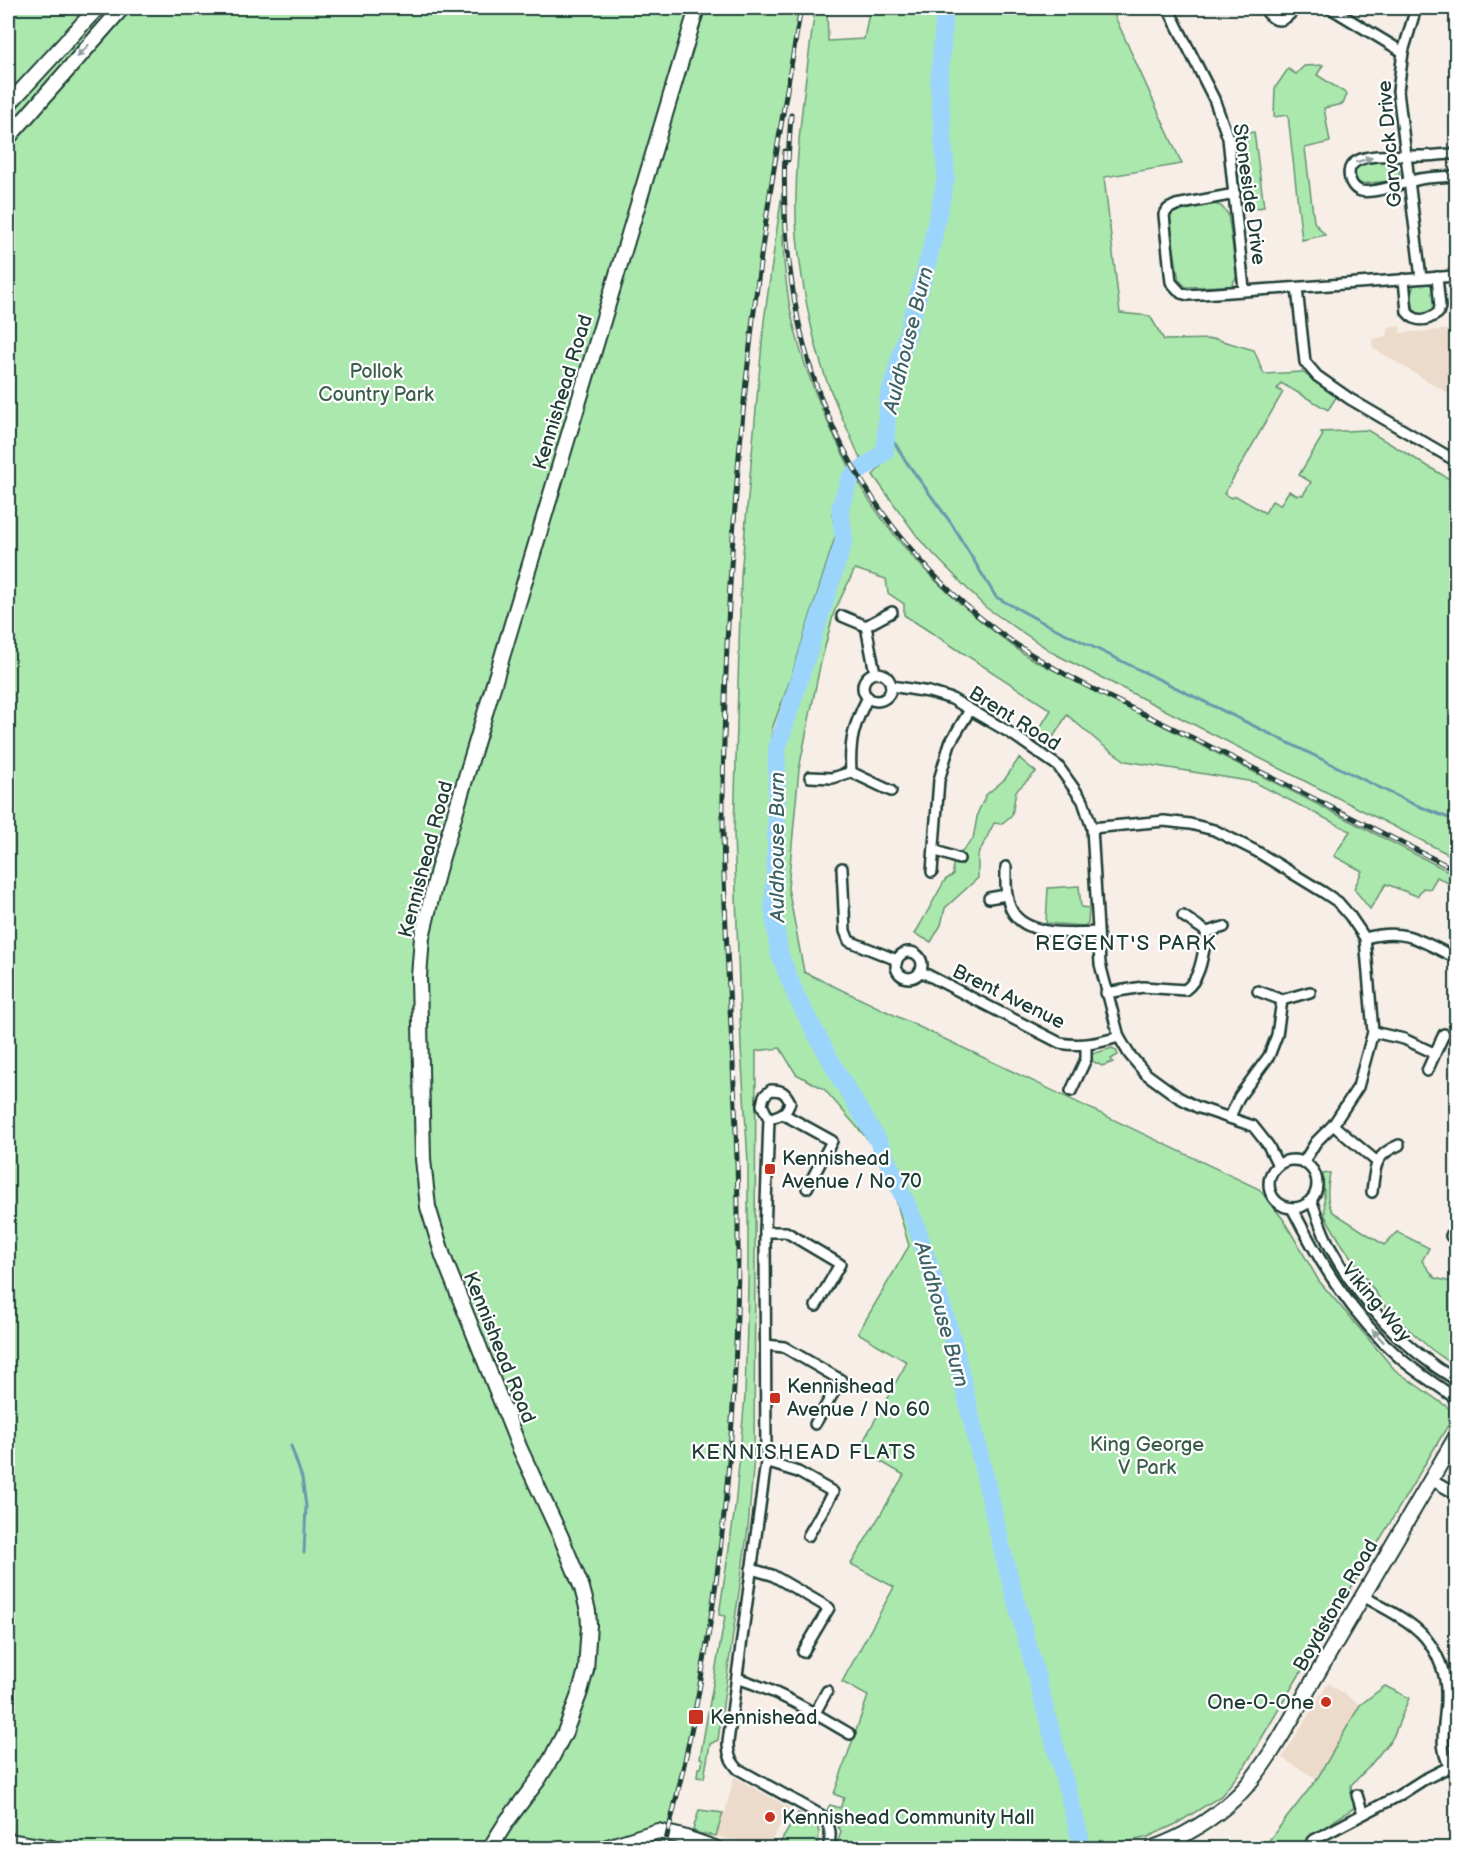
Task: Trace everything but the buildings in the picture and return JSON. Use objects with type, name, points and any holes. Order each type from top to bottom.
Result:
[{"type":"street","points":[[8,105],[97,8]]},
{"type":"street","points":[[8,138],[122,8]]},
{"type":"street","name":"Kennishead Road","points":[[493,1846],[551,1759],[573,1713],[586,1670],[589,1625],[582,1587],[520,1449],[443,1256],[428,1208],[422,1148],[419,977],[422,938],[442,859],[697,8]]},
{"type":"street","name":"Stoneside Drive","points":[[1168,8],[1221,118],[1228,138],[1244,289]]},
{"type":"street","points":[[1264,8],[1273,19],[1279,20],[1288,16],[1295,8]]},
{"type":"street","points":[[1330,8],[1403,52]]},
{"type":"street","name":"Garvock Drive","points":[[1416,8],[1403,52],[1398,91],[1420,278]]},
{"type":"street","points":[[1456,153],[1362,159],[1354,162],[1350,167],[1351,182],[1356,189],[1362,191],[1409,183],[1419,179],[1456,176]]},
{"type":"street","points":[[1235,194],[1176,205],[1168,209],[1164,215],[1163,223],[1171,282],[1181,293],[1188,295],[1244,289],[1297,288],[1456,276]]},
{"type":"street","points":[[1404,279],[1407,312],[1417,320],[1423,320],[1438,313],[1440,307],[1437,277]]},
{"type":"street","points":[[1297,288],[1305,362],[1317,376],[1350,399],[1456,461]]},
{"type":"street","points":[[866,626],[892,612]]},
{"type":"street","points":[[842,616],[866,626]]},
{"type":"street","points":[[866,626],[875,673]]},
{"type":"street","points":[[875,673],[884,675],[891,686],[888,695],[881,700],[868,697],[864,689],[865,681],[875,673]]},
{"type":"street","name":"Brent Road","points":[[891,686],[929,692],[952,699],[1012,734],[1058,766],[1083,801],[1092,828],[1097,933],[1106,993],[1119,1037],[1129,1054],[1145,1073],[1170,1091],[1197,1107],[1253,1126],[1268,1145],[1278,1165]]},
{"type":"street","points":[[851,772],[849,751],[853,730],[868,697]]},
{"type":"street","points":[[932,872],[939,780],[950,743],[970,710]]},
{"type":"street","points":[[810,777],[831,778],[851,772],[891,791]]},
{"type":"street","points":[[1092,828],[1164,822],[1190,824],[1214,830],[1256,851],[1338,902],[1365,938],[1373,1032],[1358,1087],[1333,1125],[1316,1142],[1303,1162]]},
{"type":"street","points":[[934,850],[959,859]]},
{"type":"street","points":[[1006,867],[1006,895],[1011,910],[1022,922],[1040,930],[1060,933],[1097,933]]},
{"type":"street","points":[[842,868],[844,931],[849,941],[897,960]]},
{"type":"street","points":[[989,898],[1006,895]]},
{"type":"street","points":[[1183,916],[1207,932]]},
{"type":"street","points":[[1207,932],[1224,927]]},
{"type":"street","points":[[1106,993],[1143,987],[1185,990],[1194,981],[1200,966],[1207,932]]},
{"type":"street","points":[[1365,938],[1380,934],[1411,936],[1456,958]]},
{"type":"street","points":[[905,953],[916,954],[921,960],[920,971],[914,977],[905,977],[897,968],[897,960],[905,953]]},
{"type":"street","name":"Brent Avenue","points":[[920,971],[1060,1042],[1076,1046],[1119,1037]]},
{"type":"street","points":[[1258,991],[1282,1000],[1310,992]]},
{"type":"street","points":[[1230,1117],[1239,1097],[1269,1056],[1277,1035],[1282,1000]]},
{"type":"street","points":[[1373,1032],[1404,1039],[1434,1053]]},
{"type":"street","points":[[1427,1071],[1444,1034]]},
{"type":"street","points":[[1071,1091],[1086,1059],[1086,1045]]},
{"type":"street","points":[[769,1119],[788,1110],[790,1102],[786,1093],[771,1089],[764,1096],[762,1105],[769,1119],[765,1232],[766,1462],[728,1753],[738,1769],[821,1815],[830,1824],[831,1837],[828,1848]]},
{"type":"street","points":[[783,1114],[832,1141],[807,1188]]},
{"type":"street","points":[[1333,1125],[1376,1161]]},
{"type":"street","points":[[1372,1192],[1376,1161],[1387,1150],[1399,1145]]},
{"type":"street","points":[[1287,1161],[1303,1162],[1314,1173],[1316,1189],[1311,1200],[1300,1207],[1292,1208],[1282,1206],[1276,1201],[1270,1192],[1270,1177],[1278,1165],[1287,1161]]},
{"type":"street","name":"Viking Way","points":[[1311,1200],[1329,1245],[1361,1295],[1387,1325],[1424,1358],[1456,1380]]},
{"type":"street","name":"Viking Way","points":[[1292,1208],[1314,1251],[1345,1297],[1378,1337],[1401,1359],[1456,1398]]},
{"type":"street","points":[[1451,1236],[1456,1225]]},
{"type":"street","points":[[765,1232],[786,1232],[840,1264],[816,1306]]},
{"type":"street","points":[[766,1345],[784,1347],[841,1380],[815,1424]]},
{"type":"street","name":"Boydstone Road","points":[[1153,1848],[1169,1846],[1203,1823],[1236,1798],[1256,1773],[1290,1720],[1456,1437]]},
{"type":"street","points":[[766,1462],[798,1472],[833,1492],[808,1536]]},
{"type":"street","points":[[1431,1480],[1456,1494]]},
{"type":"street","points":[[751,1569],[772,1575],[829,1608],[803,1652]]},
{"type":"street","points":[[1363,1596],[1416,1629],[1430,1642],[1451,1692],[1442,1744],[1449,1767],[1456,1775]]},
{"type":"street","points":[[737,1678],[766,1687],[850,1734]]},
{"type":"street","points":[[815,1713],[827,1691]]},
{"type":"street","points":[[1312,1841],[1449,1767]]},
{"type":"street","points":[[1357,1795],[1364,1814]]},
{"type":"street","points":[[604,1848],[658,1831],[715,1848]]},
{"type":"street","points":[[8,1841],[52,1848]]},
{"type":"shaded area","points":[[1400,326],[1400,333],[1456,329],[1456,398],[1373,348],[1372,339],[1387,336],[1389,327]]},
{"type":"shaded area","points":[[1328,1683],[1360,1705],[1317,1779],[1282,1758]]},
{"type":"shaded area","points":[[734,1777],[790,1808],[767,1848],[716,1836],[723,1813],[725,1813]]},
{"type":"green space","name":"Pollok Country Park","points":[[8,8],[801,8],[770,194],[745,389],[726,660],[723,850],[738,1184],[734,1394],[720,1546],[710,1622],[682,1773],[664,1848],[8,1848]]},
{"type":"green space","points":[[815,8],[827,8],[828,41],[864,39],[870,8],[945,8],[936,85],[940,176],[925,256],[883,399],[883,449],[865,464],[859,456],[837,406],[819,357],[808,312],[797,239],[798,150]]},
{"type":"green space","points":[[952,8],[1111,8],[1182,164],[1104,177],[1120,313],[1150,316],[1164,340],[1216,339],[1254,350],[1264,374],[1302,372],[1337,396],[1328,410],[1281,383],[1277,389],[1283,392],[1224,494],[1231,498],[1236,496],[1265,513],[1272,501],[1280,505],[1289,491],[1298,496],[1303,495],[1311,482],[1299,475],[1323,435],[1321,432],[1367,430],[1456,483],[1456,858],[1055,654],[985,607],[920,540],[873,475],[886,459],[892,440],[893,421],[890,400],[935,248],[949,175],[944,95],[948,26]]},
{"type":"green space","points":[[1323,65],[1317,75],[1347,94],[1343,104],[1324,108],[1330,142],[1305,148],[1314,222],[1325,235],[1302,240],[1288,115],[1274,117],[1275,88],[1288,69],[1296,74],[1304,66]]},
{"type":"green space","points":[[1254,132],[1264,207],[1243,210],[1232,135]]},
{"type":"green space","points":[[1393,159],[1398,163],[1400,176],[1397,180],[1360,184],[1354,182],[1353,170],[1357,164]]},
{"type":"green space","name":"King George V Park","points":[[782,193],[785,270],[795,330],[818,401],[850,468],[840,483],[832,514],[836,534],[791,677],[772,729],[770,946],[802,1017],[831,1071],[881,1154],[851,1083],[793,974],[781,929],[781,750],[847,543],[843,518],[848,494],[856,478],[872,505],[891,530],[932,577],[978,619],[1028,657],[1456,875],[1456,887],[1437,877],[1430,889],[1423,888],[1417,896],[1386,884],[1370,909],[1354,889],[1362,871],[1334,856],[1350,831],[1254,782],[1126,761],[1101,744],[1067,715],[1052,739],[1038,731],[1051,710],[904,615],[904,604],[888,593],[886,579],[855,569],[834,612],[820,666],[799,769],[788,888],[804,972],[1259,1189],[1283,1219],[1319,1281],[1395,1370],[1450,1409],[1450,1422],[1245,1766],[1221,1796],[1176,1824],[1148,1837],[1102,1848],[836,1848],[841,1831],[827,1810],[830,1805],[840,1808],[844,1798],[834,1794],[868,1696],[842,1682],[894,1587],[851,1564],[904,1475],[859,1449],[907,1362],[858,1333],[909,1246],[886,1165],[870,1142],[824,1089],[796,1074],[780,1048],[756,1051],[754,1457],[748,1528],[718,1740],[710,1744],[704,1778],[697,1777],[698,1768],[701,1768],[703,1759],[700,1758],[725,1616],[719,1615],[735,1508],[745,1396],[748,1162],[741,1047],[734,833],[741,575],[764,321]]},
{"type":"green space","points":[[1213,204],[1221,206],[1228,214],[1237,276],[1231,286],[1186,287],[1179,280],[1169,220],[1172,213]]},
{"type":"green space","points":[[1428,283],[1433,287],[1434,308],[1424,314],[1417,313],[1411,300],[1414,285]]},
{"type":"green space","points":[[1019,758],[1036,772],[1016,791],[1012,815],[1001,824],[994,823],[978,855],[978,878],[945,908],[941,925],[931,942],[915,934],[945,880],[953,875],[953,862],[973,839],[978,812],[986,795],[1005,779]]},
{"type":"green space","points":[[1079,886],[1081,907],[1089,908],[1088,923],[1084,926],[1046,923],[1048,888]]},
{"type":"green space","points":[[1112,1048],[1118,1055],[1111,1059],[1113,1062],[1102,1066],[1090,1060],[1092,1054]]},
{"type":"green space","points":[[1330,1173],[1328,1198],[1333,1212],[1384,1245],[1397,1232],[1429,1248],[1422,1261],[1435,1278],[1451,1282],[1456,1270],[1456,1367],[1431,1349],[1389,1312],[1341,1243],[1325,1216],[1323,1174]]},
{"type":"green space","points":[[1385,1686],[1409,1698],[1393,1737],[1351,1785],[1354,1808],[1310,1836],[1312,1848],[1263,1848],[1317,1779],[1360,1705]]},
{"type":"green space","points":[[699,1810],[723,1813],[716,1836],[697,1833],[693,1830]]},
{"type":"green space","points":[[798,1813],[817,1826],[819,1834],[817,1848],[777,1848]]},
{"type":"waterway","name":"Auldhouse Burn","points":[[945,8],[939,85],[946,177],[929,258],[888,400],[885,452],[850,478],[840,508],[844,541],[777,749],[773,908],[779,953],[797,998],[839,1076],[880,1144],[916,1225],[952,1337],[1004,1557],[1083,1848]]},
{"type":"waterway","points":[[887,435],[951,523],[996,597],[1042,622],[1411,803],[1456,821]]},
{"type":"waterway","points":[[291,1446],[302,1478],[306,1506],[304,1553]]},
{"type":"railway","points":[[664,1848],[698,1698],[710,1623],[720,1547],[734,1394],[738,1184],[723,850],[726,659],[745,390],[770,194],[801,8]]},
{"type":"railway","points":[[788,160],[791,115]]},
{"type":"railway","points":[[785,151],[786,235],[789,263],[798,319],[812,373],[845,452],[891,524],[918,558],[980,617],[1014,643],[1059,671],[1456,870]]},
{"type":"place","name":"Kennishead Avenue / No 70","points":[[770,1169]]},
{"type":"place","name":"Kennishead Avenue / No 60","points":[[775,1398]]},
{"type":"place","name":"One-O-One","points":[[1326,1702]]},
{"type":"place","name":"Kennishead","points":[[696,1717]]},
{"type":"place","name":"Kennishead Community Hall","points":[[770,1817]]},
{"type":"district","name":"REGENT'S PARK","points":[[1126,943]]},
{"type":"district","name":"KENNISHEAD FLATS","points":[[804,1452]]}]
